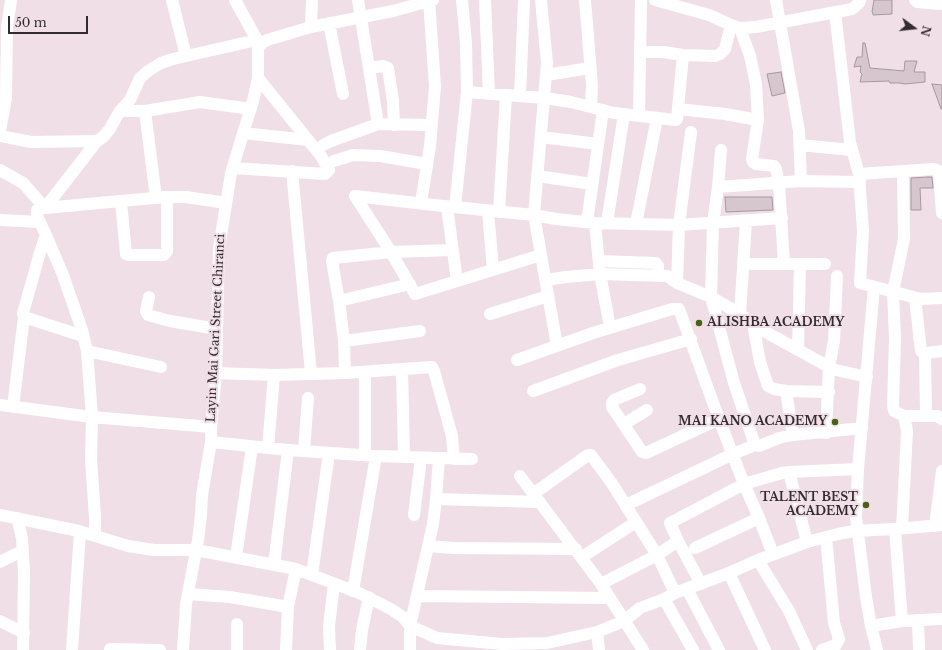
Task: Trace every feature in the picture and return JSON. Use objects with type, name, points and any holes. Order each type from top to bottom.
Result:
[{"type":"street","points":[[172,0],[186,56]]},
{"type":"street","points":[[235,0],[260,41]]},
{"type":"street","points":[[311,27],[312,0]]},
{"type":"street","points":[[358,0],[378,124]]},
{"type":"street","points":[[383,0],[385,12]]},
{"type":"street","points":[[45,208],[97,141],[109,130],[120,111],[130,100],[140,78],[161,63],[186,56],[268,40],[311,27],[385,12],[430,0],[435,86],[422,203]]},
{"type":"street","points":[[457,281],[453,250],[451,207],[467,92],[462,0]]},
{"type":"street","points":[[485,0],[489,94]]},
{"type":"street","points":[[520,96],[524,0]]},
{"type":"street","points":[[541,0],[547,63],[534,215],[557,346]]},
{"type":"street","points":[[585,0],[592,86],[591,107]]},
{"type":"street","points":[[639,116],[641,0]]},
{"type":"street","points":[[655,0],[683,4],[736,26],[756,27],[852,9],[859,3],[860,0]]},
{"type":"street","points":[[776,0],[792,84],[800,144],[801,181]]},
{"type":"street","points":[[915,0],[917,2],[942,4]]},
{"type":"street","points":[[0,131],[5,107],[3,79],[4,27],[7,1]]},
{"type":"street","points":[[835,12],[848,132],[851,150],[859,178],[863,231],[860,283],[915,298],[942,298]]},
{"type":"street","points":[[329,23],[343,94]]},
{"type":"street","points":[[640,52],[663,52],[715,56],[720,54],[725,49],[736,26]]},
{"type":"street","points":[[736,26],[748,49],[754,74],[758,120],[752,159],[756,164],[774,166],[776,169],[782,218],[784,264]]},
{"type":"street","points":[[523,38],[545,38]]},
{"type":"street","name":"Layin Mai Gari Street Chiranci","points":[[183,650],[186,604],[196,550],[202,495],[211,442],[216,373],[219,248],[233,168],[251,109],[258,78],[258,48],[260,41]]},
{"type":"street","points":[[467,92],[545,98],[624,114],[676,120],[683,54]]},
{"type":"street","points":[[369,68],[383,66],[388,68],[393,101],[394,125]]},
{"type":"street","points":[[546,75],[590,68]]},
{"type":"street","points":[[233,168],[325,174],[329,170],[321,156],[258,78]]},
{"type":"street","points":[[493,270],[493,211],[506,95]]},
{"type":"street","points":[[120,111],[145,110],[200,102],[251,109]]},
{"type":"street","points":[[678,109],[725,114],[758,120]]},
{"type":"street","points":[[121,202],[126,254],[164,255],[167,251],[162,198],[145,110]]},
{"type":"street","points":[[603,110],[592,184],[600,274],[610,328]]},
{"type":"street","points":[[596,223],[624,114]]},
{"type":"street","points":[[636,224],[657,118]]},
{"type":"street","points":[[323,145],[331,140],[378,124],[431,126]]},
{"type":"street","points":[[677,284],[680,224],[691,132]]},
{"type":"street","points":[[243,133],[308,140]]},
{"type":"street","points":[[0,136],[31,142],[97,141]]},
{"type":"street","points":[[541,136],[598,144]]},
{"type":"street","points":[[800,144],[851,150]]},
{"type":"street","points":[[721,150],[713,223],[711,297],[734,383],[755,445]]},
{"type":"street","points":[[334,161],[353,155],[380,156],[427,164]]},
{"type":"street","points":[[718,187],[859,178],[903,171],[934,169],[939,170],[942,213]]},
{"type":"street","points":[[0,170],[23,182],[45,208]]},
{"type":"street","points":[[292,171],[311,373]]},
{"type":"street","points":[[903,171],[904,238],[893,292],[895,338],[893,405],[894,411],[904,416],[937,416],[942,419]]},
{"type":"street","points":[[537,176],[592,184]]},
{"type":"street","points":[[541,256],[415,294],[391,252],[355,196],[596,223],[680,224],[782,218]]},
{"type":"street","points":[[94,536],[96,516],[91,459],[92,417],[87,352],[63,275],[37,216],[37,210],[45,208],[186,197],[226,203]]},
{"type":"street","points":[[0,220],[40,222]]},
{"type":"street","points":[[740,314],[746,221]]},
{"type":"street","points":[[13,407],[24,313],[46,235]]},
{"type":"street","points":[[345,373],[344,341],[332,261],[333,258],[391,252],[453,250]]},
{"type":"street","points":[[599,261],[656,263],[658,266],[658,275]]},
{"type":"street","points":[[743,264],[825,264]]},
{"type":"street","points":[[798,350],[800,264]]},
{"type":"street","points":[[546,280],[600,274],[658,275],[670,277],[677,284],[711,297],[740,314],[753,324],[829,367],[867,377]]},
{"type":"street","points":[[826,433],[829,367],[834,341],[837,276]]},
{"type":"street","points":[[339,301],[410,284]]},
{"type":"street","points":[[874,287],[856,505],[858,531],[871,626],[877,650]]},
{"type":"street","points":[[490,314],[548,296]]},
{"type":"street","points":[[149,298],[146,311],[148,315],[170,321],[217,329]]},
{"type":"street","points":[[915,298],[921,351],[925,354],[926,416]]},
{"type":"street","points":[[517,360],[610,328],[676,308],[679,309],[719,419],[773,554]]},
{"type":"street","points":[[24,317],[83,336]]},
{"type":"street","points":[[753,324],[760,362],[768,386],[774,389],[786,391],[828,392]]},
{"type":"street","points":[[344,341],[420,331]]},
{"type":"street","points":[[533,391],[618,360],[691,339]]},
{"type":"street","points":[[925,354],[942,351]]},
{"type":"street","points":[[87,352],[161,367]]},
{"type":"street","points":[[216,373],[274,375],[365,372],[432,367],[452,436],[454,459]]},
{"type":"street","points":[[402,370],[404,457]]},
{"type":"street","points":[[353,590],[371,455],[365,372]]},
{"type":"street","points":[[268,448],[274,375]]},
{"type":"street","points":[[640,389],[614,400],[612,407],[640,449],[646,453],[719,419]]},
{"type":"street","points":[[786,391],[793,435]]},
{"type":"street","points":[[304,451],[308,398]]},
{"type":"street","points":[[0,405],[92,417],[211,427]]},
{"type":"street","points":[[624,424],[647,410]]},
{"type":"street","points":[[902,621],[899,528],[907,431],[904,416]]},
{"type":"street","points":[[626,505],[755,445],[759,446],[779,438],[793,435],[826,433],[862,428]]},
{"type":"street","points":[[211,442],[329,453],[472,459]]},
{"type":"street","points":[[236,557],[252,447]]},
{"type":"street","points":[[274,565],[288,450]]},
{"type":"street","points":[[312,575],[329,453]]},
{"type":"street","points":[[436,499],[536,498],[589,455],[595,460],[626,505],[657,555],[669,596],[693,650]]},
{"type":"street","points":[[414,515],[421,458]]},
{"type":"street","points":[[410,650],[410,626],[418,596],[428,546],[436,499],[439,458]]},
{"type":"street","points":[[701,584],[670,525],[672,522],[744,484],[782,473],[858,469]]},
{"type":"street","points":[[0,515],[80,532],[128,546],[154,550],[196,550],[296,569],[369,597],[403,617],[410,626],[437,638],[502,647],[547,646],[597,632],[624,620],[640,608],[773,554],[807,542],[838,534],[858,531],[938,525],[942,471]]},
{"type":"street","points":[[789,472],[807,542]]},
{"type":"street","points":[[520,476],[601,584],[643,650]]},
{"type":"street","points":[[17,518],[22,538],[24,571],[23,650]]},
{"type":"street","points":[[695,548],[759,518]]},
{"type":"street","points":[[428,546],[579,553],[636,522]]},
{"type":"street","points":[[72,650],[80,532]]},
{"type":"street","points":[[822,650],[836,645],[839,639],[834,623],[826,537]]},
{"type":"street","points":[[601,584],[657,555],[678,541]]},
{"type":"street","points":[[0,562],[22,551]]},
{"type":"street","points":[[758,560],[789,611],[807,650]]},
{"type":"street","points":[[286,650],[288,607],[296,569]]},
{"type":"street","points":[[729,573],[765,650]]},
{"type":"street","points":[[330,650],[329,626],[334,584]]},
{"type":"street","points":[[687,589],[718,650]]},
{"type":"street","points":[[188,594],[230,597],[288,607]]},
{"type":"street","points":[[418,596],[610,598]]},
{"type":"street","points":[[360,650],[362,630],[369,597]]},
{"type":"street","points":[[871,626],[902,621],[942,619]]},
{"type":"street","points":[[0,621],[24,633]]},
{"type":"street","points":[[918,621],[919,650]]},
{"type":"street","points":[[237,624],[238,650]]},
{"type":"street","points":[[597,632],[599,650]]},
{"type":"street","points":[[110,649],[160,650]]},
{"type":"building","points":[[874,0],[892,0],[892,14],[873,15]]},
{"type":"building","points":[[863,43],[865,43],[870,68],[904,71],[905,61],[917,61],[914,72],[925,72],[925,82],[905,84],[890,83],[889,81],[860,82],[862,74],[860,72],[861,66],[854,67],[857,57],[862,57]]},
{"type":"building","points":[[781,72],[785,93],[772,96],[767,74]]},
{"type":"building","points":[[932,84],[942,85],[942,109],[941,109]]},
{"type":"building","points":[[932,177],[933,188],[920,188],[921,210],[911,210],[911,178]]},
{"type":"building","points":[[725,197],[772,197],[773,210],[726,212]]},
{"type":"place","name":"ALISHBA ACADEMY","points":[[699,323]]},
{"type":"place","name":"MAI KANO ACADEMY","points":[[835,422]]},
{"type":"place","name":"TALENT BEST ACADEMY","points":[[866,505]]}]
